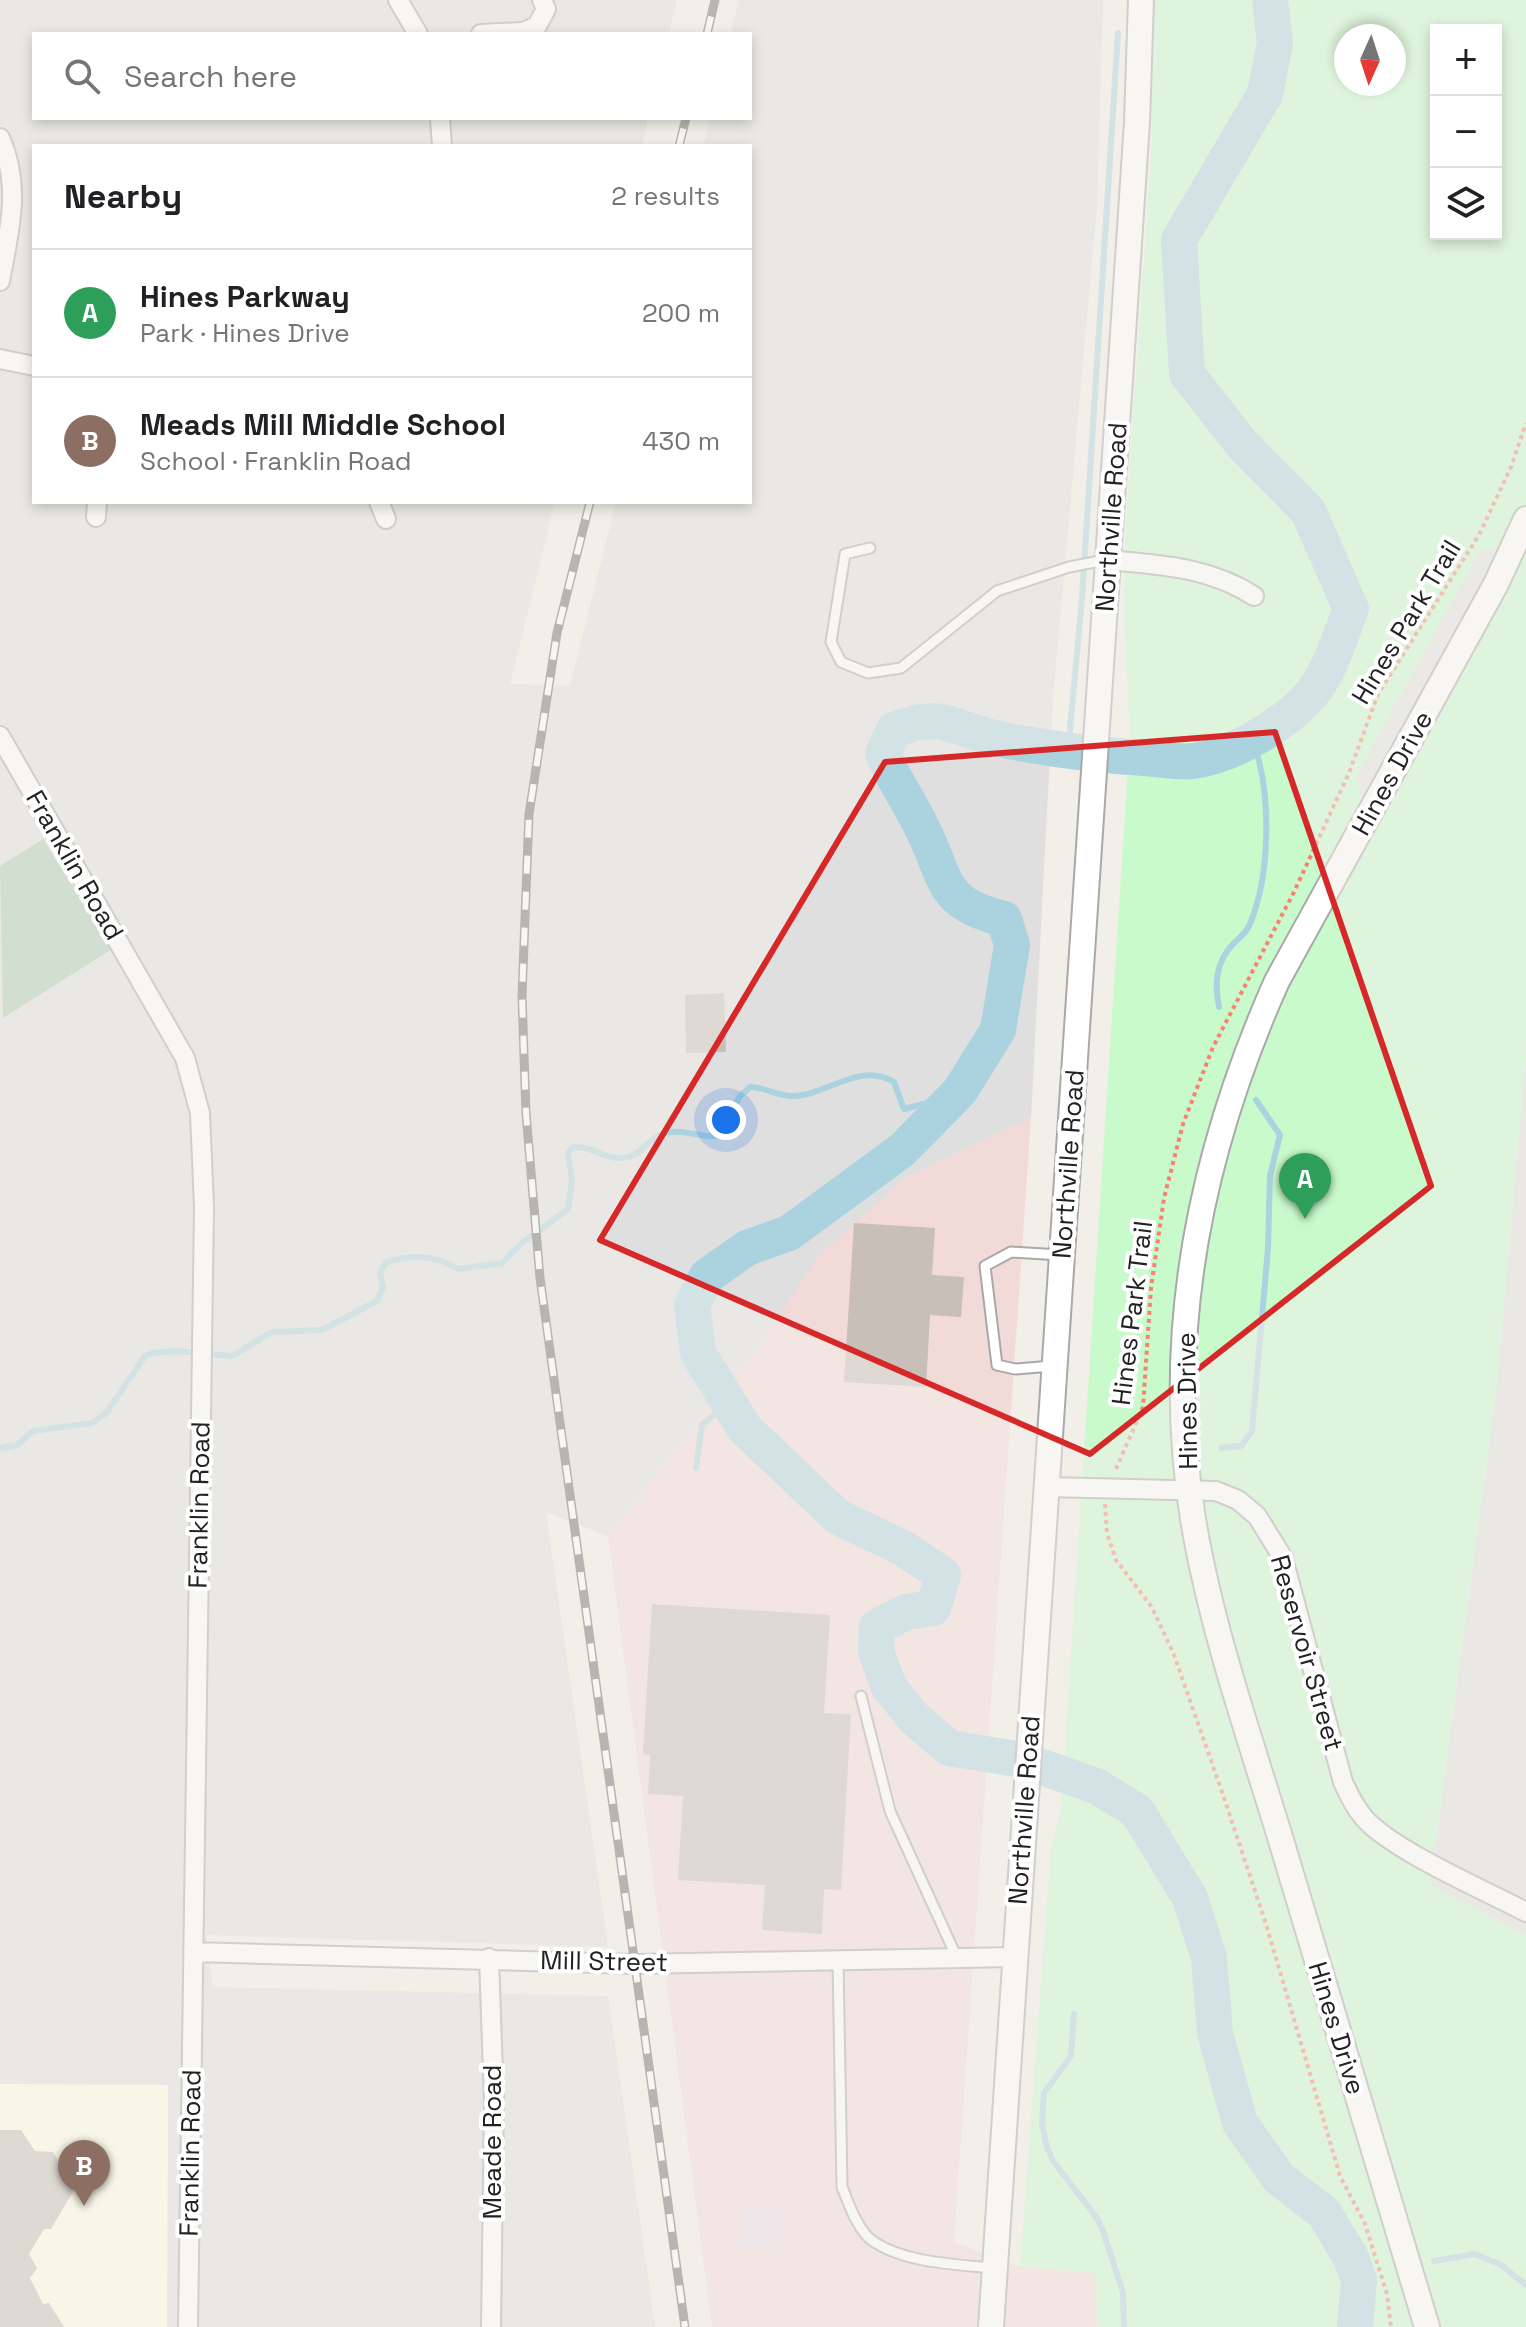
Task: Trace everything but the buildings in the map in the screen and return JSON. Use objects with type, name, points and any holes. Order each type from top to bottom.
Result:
[{"type":"street","points":[[398,0],[417,32]]},
{"type":"street","points":[[523,32],[537,26],[546,9],[542,0]]},
{"type":"street","name":"Northville Road","points":[[991,2327],[1137,122],[1141,0]]},
{"type":"street","points":[[440,120],[442,144]]},
{"type":"street","points":[[0,138],[9,161],[13,198],[0,281]]},
{"type":"street","points":[[0,359],[32,366]]},
{"type":"street","name":"Hines Drive","points":[[1427,2327],[1219,1634],[1189,1491],[1183,1397],[1187,1299],[1201,1203],[1228,1104],[1277,981],[1496,584],[1526,519]]},
{"type":"street","points":[[1108,560],[1206,572],[1228,579],[1254,596]]},
{"type":"street","name":"Franklin Road","points":[[0,736],[191,1073],[200,1113],[203,1344],[188,2327]]},
{"type":"street","name":"Reservoir Street","points":[[1047,1487],[1216,1491],[1238,1500],[1257,1516],[1283,1558],[1343,1782],[1364,1818],[1388,1838],[1526,1912]]},
{"type":"street","name":"Mill Street","points":[[193,1952],[635,1964],[1015,1957]]},
{"type":"street","name":"Meade Road","points":[[489,1958],[494,2102],[491,2327]]},
{"type":"lane","points":[[870,548],[845,554],[831,642],[841,662],[868,673],[901,668],[997,591],[1057,570],[1108,560]]},
{"type":"lane","points":[[1055,1366],[1015,1369],[997,1365],[985,1266],[1011,1252],[1062,1255]]},
{"type":"lane","points":[[861,1696],[890,1811],[957,1958]]},
{"type":"lane","points":[[838,1960],[842,2187],[855,2217],[872,2241],[927,2262],[995,2269]]},
{"type":"path","name":"Hines Park Trail","points":[[1391,2327],[1387,2294],[1365,2224],[1340,2176],[1266,1924],[1173,1652],[1151,1606],[1116,1560],[1107,1533],[1108,1488],[1143,1407],[1151,1288],[1164,1198],[1183,1124],[1213,1047],[1300,879],[1349,773],[1378,694],[1479,535],[1511,467],[1526,423]]},
{"type":"highlighted area","points":[[1275,732],[1431,1186],[1090,1454],[600,1240],[885,762]]},
{"type":"shaded area","points":[[0,0],[677,0],[669,32],[32,32],[32,120],[648,120],[642,144],[32,144],[32,504],[555,504],[510,684],[570,686],[616,504],[752,504],[752,144],[704,144],[710,120],[752,120],[752,32],[731,32],[739,0],[1103,0],[1097,205],[1053,697],[1031,1118],[906,1178],[819,1256],[762,1343],[608,1536],[546,1512],[608,1947],[206,1935],[213,1987],[608,1996],[655,2327],[167,2327],[168,2086],[0,2084]]},
{"type":"shaded area","points":[[1515,545],[1366,820],[1356,776],[1480,550]]},
{"type":"shaded area","points":[[43,839],[112,949],[3,1018],[0,866]]},
{"type":"shaded area","points":[[1526,1054],[1526,1935],[1430,1886],[1497,1385]]},
{"type":"shaded area","points":[[1031,1118],[954,2242],[1020,2267],[1096,2273],[1097,2327],[712,2327],[608,1536],[762,1343],[818,1256],[906,1178]]},
{"type":"shaded area","points":[[0,2084],[168,2085],[167,2327],[0,2327]]},
{"type":"shaded area","points":[[743,2205],[785,2209],[781,2254],[739,2249]]},
{"type":"green space","points":[[1152,0],[1526,0],[1526,1054],[1497,1385],[1430,1886],[1526,1935],[1526,2327],[1097,2327],[1096,2273],[1020,2267],[1051,1848],[1061,1810],[1130,736],[1124,621],[1125,532],[1152,144]]},
{"type":"waterway","points":[[1270,0],[1275,43],[1265,94],[1179,240],[1187,374],[1242,444],[1308,511],[1351,609],[1330,663],[1313,692],[1274,726],[1242,745],[1193,761],[1053,749],[999,739],[937,721],[894,730],[883,754],[949,888],[968,906],[1004,919],[1012,945],[998,1030],[960,1091],[902,1150],[789,1233],[747,1248],[707,1276],[692,1305],[698,1353],[745,1429],[838,1517],[903,1548],[943,1575],[933,1608],[906,1612],[877,1627],[876,1652],[889,1687],[914,1718],[949,1748],[1022,1760],[1096,1786],[1137,1811],[1190,1898],[1209,1958],[1215,2033],[1240,2123],[1279,2178],[1324,2213],[1351,2258],[1359,2280],[1355,2327]]},
{"type":"waterway","points":[[1068,751],[1082,598],[1118,33]]},
{"type":"waterway","points":[[1219,1007],[1217,981],[1220,966],[1227,951],[1249,926],[1262,883],[1266,807],[1259,759],[1252,739]]},
{"type":"waterway","points":[[0,1448],[17,1445],[33,1431],[93,1423],[107,1412],[145,1356],[153,1353],[176,1351],[233,1356],[271,1332],[322,1330],[377,1301],[383,1288],[380,1273],[386,1262],[423,1257],[458,1269],[502,1263],[522,1243],[568,1209],[572,1180],[568,1153],[572,1148],[585,1148],[620,1158],[633,1155],[656,1137],[669,1132],[718,1136],[740,1096],[750,1087],[781,1095],[805,1095],[868,1075],[894,1082],[904,1109],[955,1096]]},
{"type":"waterway","points":[[1221,1448],[1241,1446],[1252,1431],[1268,1248],[1270,1175],[1280,1135],[1256,1100]]},
{"type":"waterway","points":[[696,1468],[702,1425],[728,1402]]},
{"type":"waterway","points":[[1074,2014],[1071,2056],[1044,2093],[1042,2123],[1053,2161],[1097,2218],[1103,2231],[1123,2293],[1124,2327]]},
{"type":"waterway","points":[[1434,2261],[1475,2254],[1501,2265],[1526,2285]]},
{"type":"railway","points":[[707,32],[715,0]]},
{"type":"railway","points":[[680,144],[686,120]]},
{"type":"railway","points":[[589,504],[557,633],[529,814],[522,996],[526,1113],[540,1278],[685,2327]]},
{"type":"place","name":"Hines Parkway","points":[[1305,1219]]},
{"type":"place","name":"Meads Mill Middle School","points":[[84,2206]]}]
